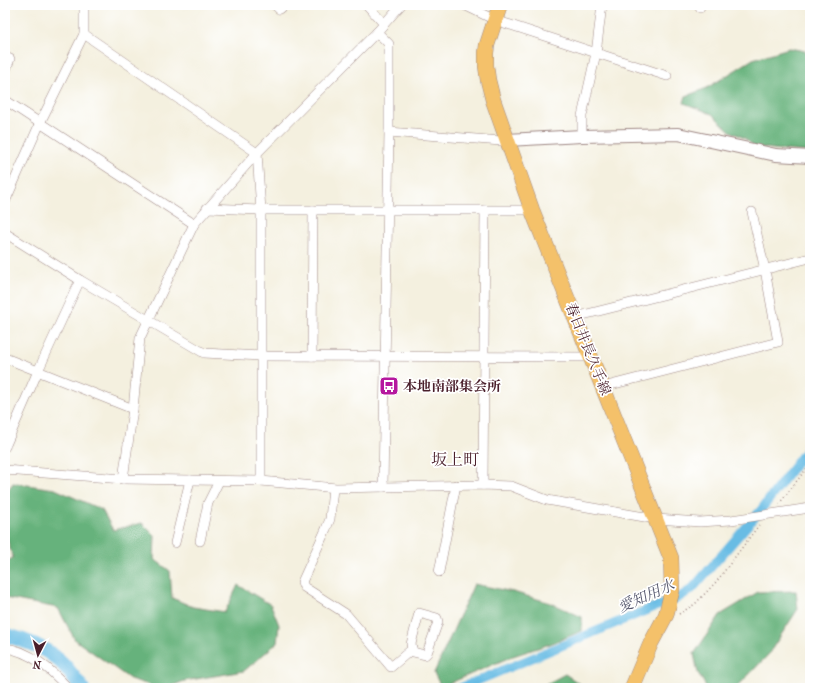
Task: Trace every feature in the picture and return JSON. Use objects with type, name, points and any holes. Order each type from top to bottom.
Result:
[{"type":"main road","name":"春日井長久手線","points":[[500,5],[487,45],[486,66],[493,100],[532,210],[671,558],[672,591],[664,619],[651,643],[632,688]]},
{"type":"street","points":[[5,202],[40,123],[84,34],[84,5]]},
{"type":"street","points":[[275,5],[279,9],[284,5]]},
{"type":"street","points":[[367,5],[384,24]]},
{"type":"street","points":[[123,479],[133,409],[140,338],[194,224],[257,153],[377,32],[401,5]]},
{"type":"street","points":[[464,5],[495,20],[667,76]]},
{"type":"street","points":[[582,136],[582,116],[596,53],[602,5]]},
{"type":"street","points":[[377,32],[389,44],[388,209],[383,487]]},
{"type":"street","points":[[84,34],[257,153]]},
{"type":"street","points":[[5,57],[10,59],[5,72]]},
{"type":"street","points":[[5,100],[194,224]]},
{"type":"street","points":[[389,132],[501,141],[582,136],[678,134],[776,155],[810,157]]},
{"type":"street","points":[[257,153],[261,210],[261,481]]},
{"type":"street","points":[[207,208],[261,210],[532,210]]},
{"type":"street","points":[[312,356],[314,210]]},
{"type":"street","points":[[483,485],[485,210]]},
{"type":"street","points":[[603,387],[778,342],[765,270],[752,212]]},
{"type":"street","points":[[5,233],[80,280],[204,353],[262,356],[591,358]]},
{"type":"street","points":[[575,317],[810,258]]},
{"type":"street","points":[[5,447],[80,280]]},
{"type":"street","points":[[5,358],[133,409]]},
{"type":"street","points":[[5,470],[123,479],[261,481],[333,488],[456,485],[511,486],[547,500],[656,519],[700,522],[730,520],[810,508]]},
{"type":"street","points":[[175,543],[190,480]]},
{"type":"street","points":[[200,541],[208,502],[219,481]]},
{"type":"street","points":[[439,572],[456,485]]},
{"type":"street","points":[[333,488],[330,519],[302,582],[304,587],[346,614],[391,667],[412,649]]},
{"type":"street","points":[[5,648],[14,649],[32,657],[52,671],[68,688]]},
{"type":"path","points":[[664,619],[695,604],[717,581],[764,515],[781,502],[810,464]]},
{"type":"green space","points":[[789,48],[810,52],[810,152],[755,147],[744,138],[730,131],[712,114],[684,103],[686,96],[707,88],[753,59]]},
{"type":"green space","points":[[13,483],[55,489],[102,510],[113,530],[142,523],[155,536],[154,559],[170,571],[172,598],[193,607],[225,612],[238,585],[271,605],[279,625],[277,643],[244,671],[184,681],[167,688],[159,688],[130,679],[75,640],[58,608],[5,598],[5,562],[13,558],[5,533],[5,494]]},
{"type":"green space","points":[[474,584],[513,592],[551,603],[582,617],[582,631],[550,644],[513,656],[441,687],[434,673]]},
{"type":"green space","points":[[796,591],[798,609],[768,655],[736,688],[707,688],[698,673],[694,654],[720,615],[758,592]]},
{"type":"green space","points":[[565,674],[586,688],[539,688]]},
{"type":"waterway","name":"愛知用水","points":[[460,688],[652,608],[675,600],[692,589],[761,510],[810,445]]},
{"type":"waterway","points":[[5,635],[28,642],[50,653],[65,666],[82,688]]},
{"type":"place","name":"本地南部集会所","points":[[389,386]]},
{"type":"district","name":"坂上町","points":[[455,459]]}]
